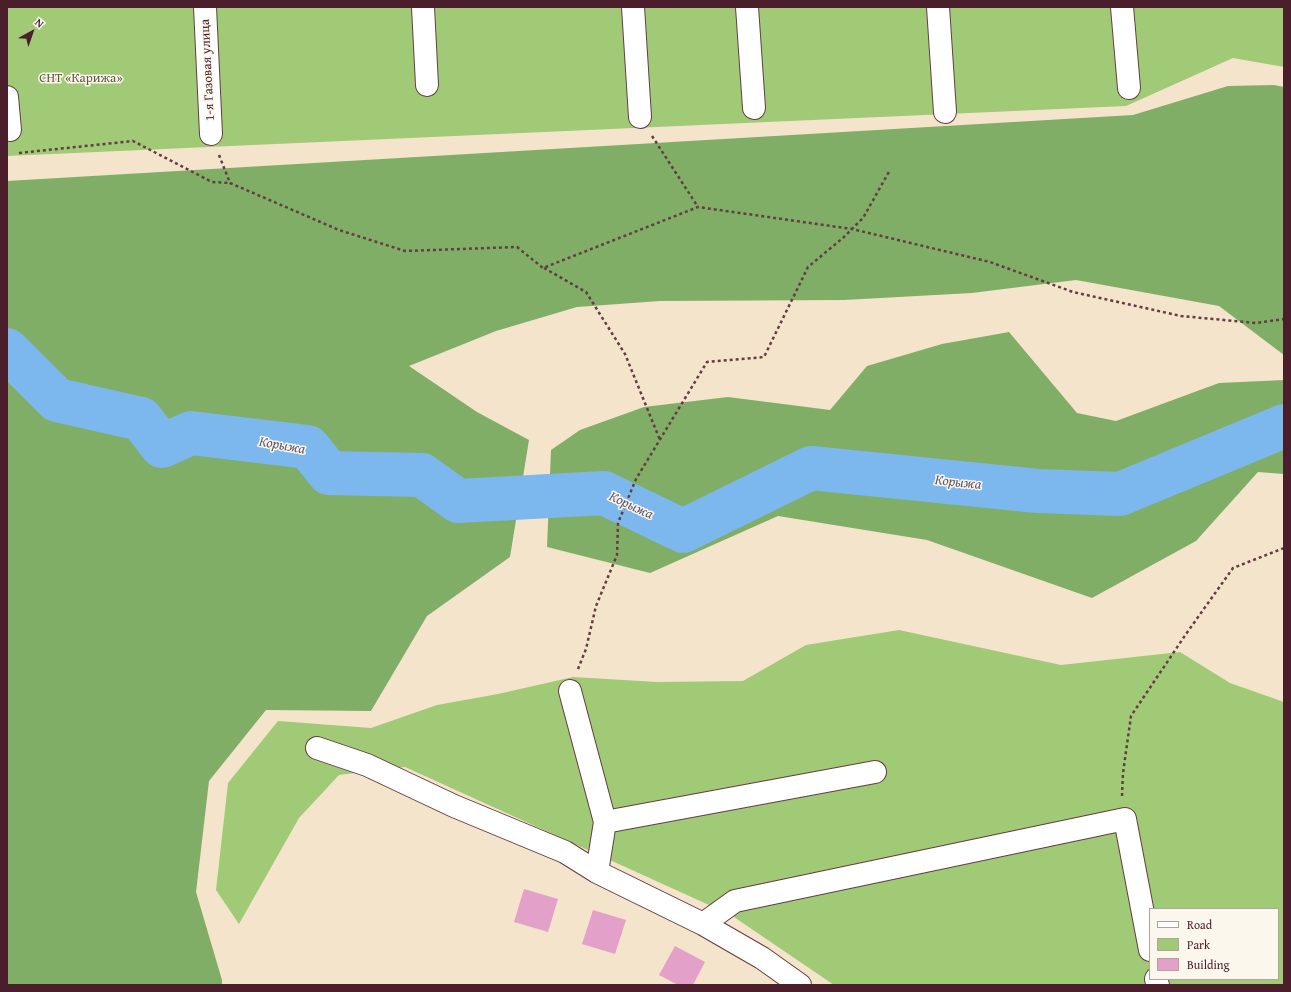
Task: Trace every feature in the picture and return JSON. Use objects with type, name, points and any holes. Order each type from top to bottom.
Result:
[{"type":"street","name":"1-я Газовая улица","points":[[205,7],[211,134]]},
{"type":"street","points":[[423,7],[427,86]]},
{"type":"street","points":[[633,7],[640,117]]},
{"type":"street","points":[[747,7],[754,108]]},
{"type":"street","points":[[938,7],[945,112]]},
{"type":"street","points":[[1122,7],[1129,88]]},
{"type":"street","points":[[7,97],[10,130]]},
{"type":"street","points":[[570,691],[604,822],[597,872]]},
{"type":"street","points":[[317,748],[367,765],[454,806],[566,852],[597,872],[703,924],[762,958],[800,985]]},
{"type":"street","points":[[604,822],[875,772]]},
{"type":"street","points":[[703,924],[735,901],[1125,819],[1149,945]]},
{"type":"path","points":[[640,117],[698,207]]},
{"type":"path","points":[[211,134],[230,183]]},
{"type":"path","points":[[15,154],[133,141],[212,182],[230,183],[339,230],[405,251],[517,248],[543,268],[586,292],[624,354],[660,440]]},
{"type":"path","points":[[586,649],[596,606],[617,555],[618,523],[636,479],[706,362],[764,357],[808,267],[844,237],[862,218],[890,170]]},
{"type":"path","points":[[543,268],[698,207],[852,229],[990,262],[1073,292],[1181,316],[1256,323],[1284,319]]},
{"type":"path","points":[[1122,796],[1123,773],[1131,716],[1186,634],[1233,568],[1284,548]]},
{"type":"green space","name":"СНТ «Карижа»","points":[[7,7],[1284,7],[1284,67],[1233,58],[1126,106],[7,156]]},
{"type":"green space","points":[[1274,85],[1284,87],[1284,355],[1219,306],[1076,280],[972,293],[844,300],[660,301],[577,307],[496,331],[409,366],[477,412],[529,440],[510,557],[427,616],[371,711],[266,710],[209,781],[196,892],[222,980],[222,985],[7,985],[7,181],[1133,115],[1228,86]]},
{"type":"green space","points":[[1009,332],[1077,413],[1116,421],[1219,383],[1284,380],[1284,474],[1258,472],[1196,541],[1092,598],[927,540],[778,516],[650,573],[547,547],[551,450],[580,430],[644,407],[728,397],[830,410],[867,366],[942,344]]},
{"type":"green space","points":[[899,630],[1061,665],[1180,652],[1230,683],[1284,702],[1284,985],[834,985],[731,915],[405,767],[339,775],[299,818],[239,924],[216,890],[228,783],[278,721],[371,728],[437,705],[498,694],[573,677],[657,682],[743,681],[806,645]]},
{"type":"building","points":[[524,889],[558,899],[548,932],[514,922]]},
{"type":"building","points":[[593,910],[626,920],[615,954],[582,944]]},
{"type":"building","points":[[675,946],[705,962],[693,985],[678,985],[659,975]]},
{"type":"waterway","name":"Корыжа","points":[[7,350],[57,400],[141,419],[162,446],[191,433],[308,447],[329,473],[422,475],[458,501],[604,493],[683,531],[811,468],[1038,491],[1120,494],[1284,426]]}]
